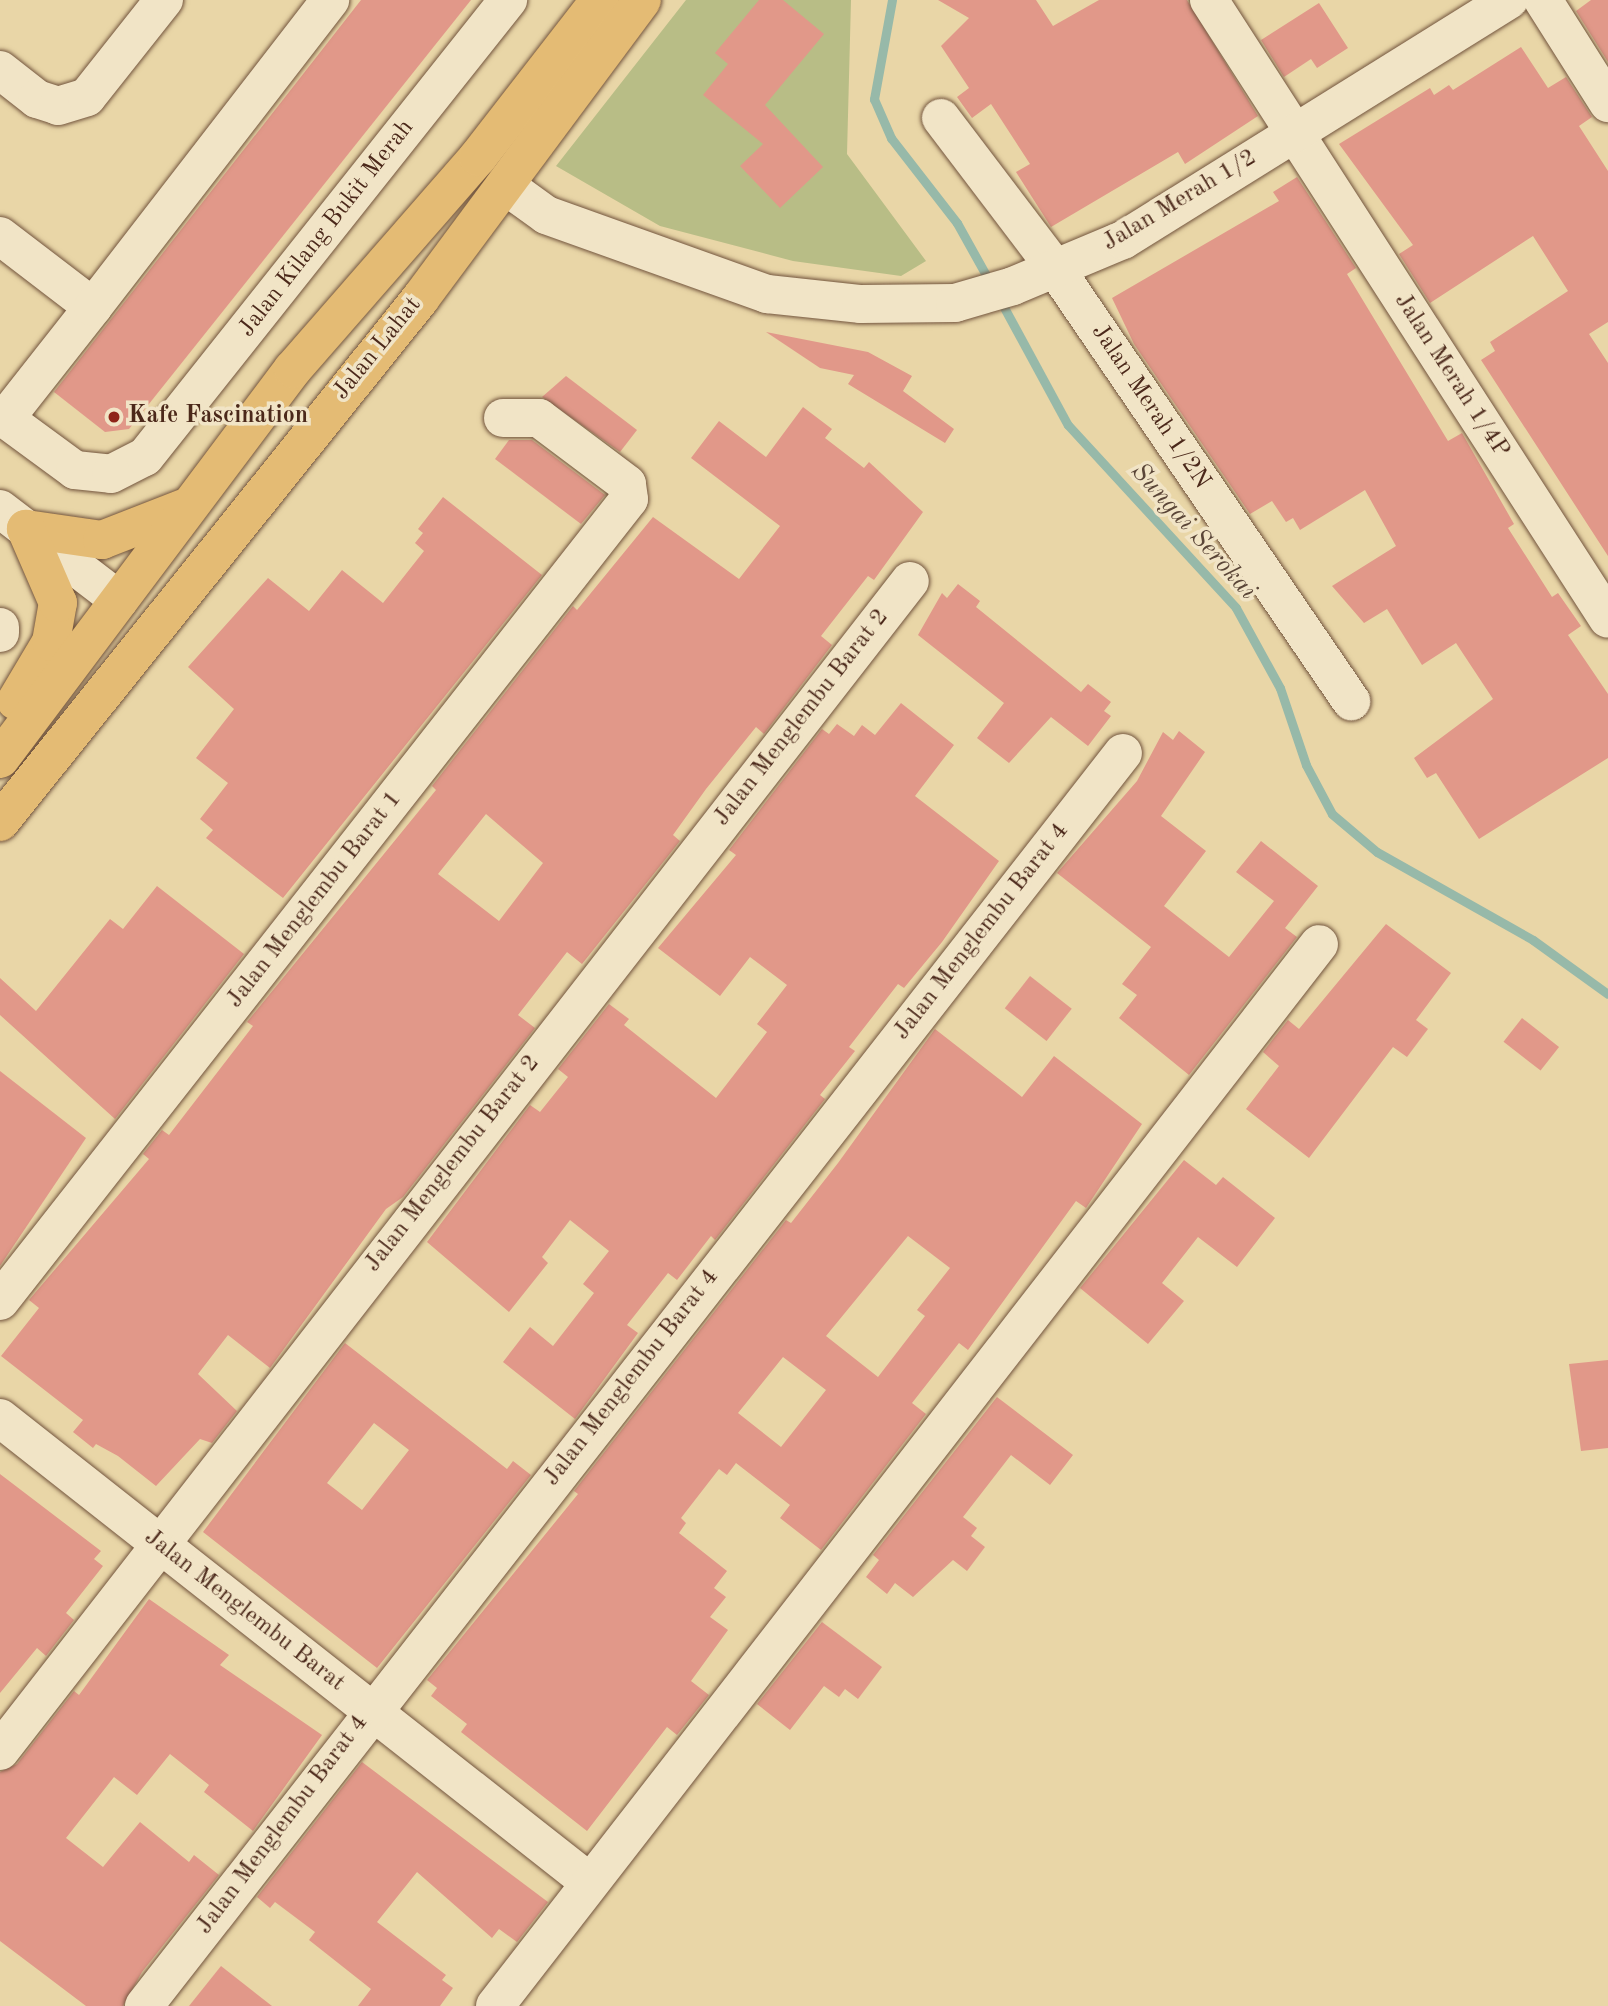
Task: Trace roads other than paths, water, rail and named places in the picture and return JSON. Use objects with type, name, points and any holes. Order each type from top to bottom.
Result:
[{"type":"main road","name":"Jalan Lahat","points":[[0,759],[293,369],[478,157],[600,0]]},
{"type":"main road","points":[[293,369],[372,303],[469,199],[484,188],[506,186],[522,132],[614,0]]},
{"type":"main road","name":"Jalan Lahat","points":[[0,822],[156,635],[342,391],[506,186],[642,0]]},
{"type":"main road","points":[[0,813],[117,646],[119,600],[162,589],[259,463],[342,391]]},
{"type":"main road","points":[[13,519],[102,540],[142,530],[191,504]]},
{"type":"main road","points":[[0,722],[51,642],[58,603],[13,519]]},
{"type":"street","points":[[3,417],[93,307],[330,0]]},
{"type":"street","name":"Jalan Kilang Bukit Merah","points":[[3,417],[75,470],[111,474],[145,457],[508,0]]},
{"type":"street","name":"Jalan Merah 1/4P","points":[[1209,0],[1608,620]]},
{"type":"street","name":"Jalan Merah 1/2","points":[[506,186],[546,215],[767,295],[861,304],[955,303],[1013,286],[1123,240],[1509,0]]},
{"type":"street","points":[[1543,0],[1608,103]]},
{"type":"street","points":[[0,70],[37,99],[58,106],[87,97],[148,6]]},
{"type":"street","name":"Jalan Merah 1/2N","points":[[941,118],[1055,268],[1351,702]]},
{"type":"street","points":[[0,236],[93,307]]},
{"type":"street","name":"Jalan Menglembu Barat 1","points":[[0,1300],[629,499],[627,484],[539,418],[503,418]]},
{"type":"street","points":[[13,519],[119,600]]},
{"type":"street","name":"Jalan Menglembu Barat 2","points":[[0,1751],[156,1543],[910,581]]},
{"type":"street","points":[[0,627],[0,633]]},
{"type":"street","name":"Jalan Menglembu Barat 4","points":[[144,2006],[372,1709],[1123,753]]},
{"type":"street","points":[[495,2006],[588,1881],[1319,944]]},
{"type":"street","name":"Jalan Menglembu Barat","points":[[0,1418],[588,1881]]},
{"type":"waterway","name":"Sungai Serokai","points":[[892,0],[874,99],[891,138],[957,223],[991,284]]},
{"type":"waterway","name":"Sungai Serokai","points":[[1000,300],[1068,425],[1236,608],[1280,688],[1306,765],[1332,814],[1377,852],[1533,940],[1608,994]]},
{"type":"place","name":"Kafe Fascination","points":[[114,417]]}]
